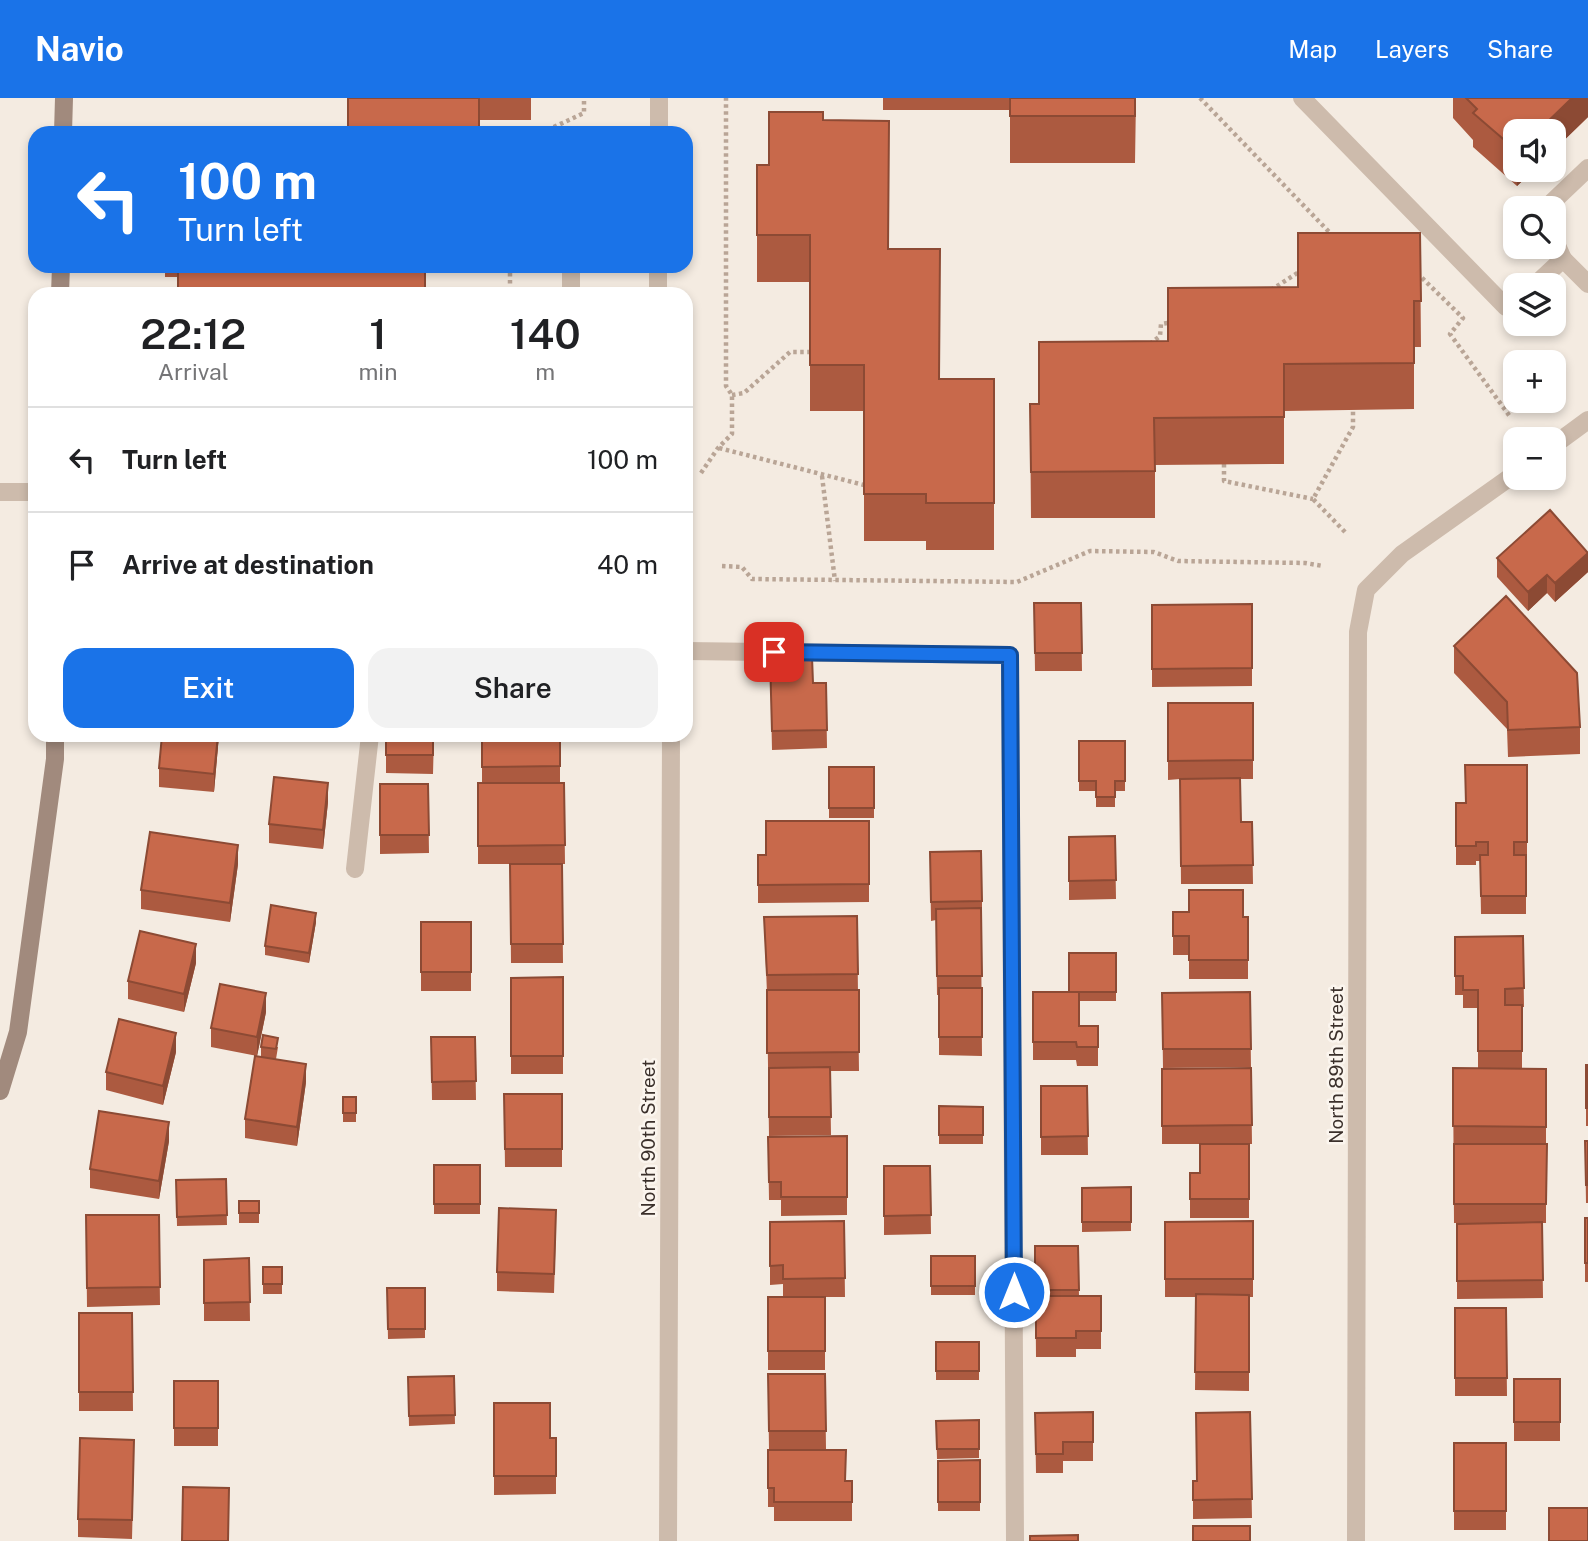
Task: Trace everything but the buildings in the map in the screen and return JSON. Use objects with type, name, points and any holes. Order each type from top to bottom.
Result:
[{"type":"main road","points":[[63,126],[64,98]]},
{"type":"main road","points":[[0,1091],[18,1032],[55,759],[55,742]]},
{"type":"street","points":[[659,98],[659,126]]},
{"type":"street","points":[[1302,98],[1503,304]]},
{"type":"street","points":[[1559,196],[1588,168]]},
{"type":"street","points":[[1548,273],[1563,259],[1588,284]]},
{"type":"street","points":[[1566,436],[1588,420]]},
{"type":"street","name":"North 89th Street","points":[[1356,1541],[1358,646],[1366,590],[1402,555],[1503,481]]},
{"type":"street","points":[[0,492],[28,492]]},
{"type":"street","points":[[693,651],[1010,655],[1015,1541]]},
{"type":"street","points":[[355,869],[369,742]]},
{"type":"street","name":"North 90th Street","points":[[668,1541],[671,742]]},
{"type":"path","points":[[556,126],[584,113],[584,98]]},
{"type":"path","points":[[701,472],[718,447],[732,434],[732,395],[726,386],[726,98]]},
{"type":"path","points":[[1199,98],[1336,238]]},
{"type":"path","points":[[1267,293],[1311,266]]},
{"type":"path","points":[[1415,270],[1463,318],[1450,334],[1511,418]]},
{"type":"path","points":[[1139,352],[1160,336],[1161,324],[1185,321]]},
{"type":"path","points":[[732,395],[744,393],[790,352],[810,352]]},
{"type":"path","points":[[1313,499],[1353,427],[1353,410]]},
{"type":"path","points":[[718,447],[821,476],[864,485]]},
{"type":"path","points":[[1224,464],[1224,481],[1313,499],[1345,532]]},
{"type":"path","points":[[821,476],[835,581]]},
{"type":"path","points":[[722,566],[742,567],[752,579],[1017,582],[1090,551],[1154,552],[1178,561],[1305,563],[1323,566]]},
{"type":"route","points":[[774,652],[1010,655],[1014,1292]]}]
